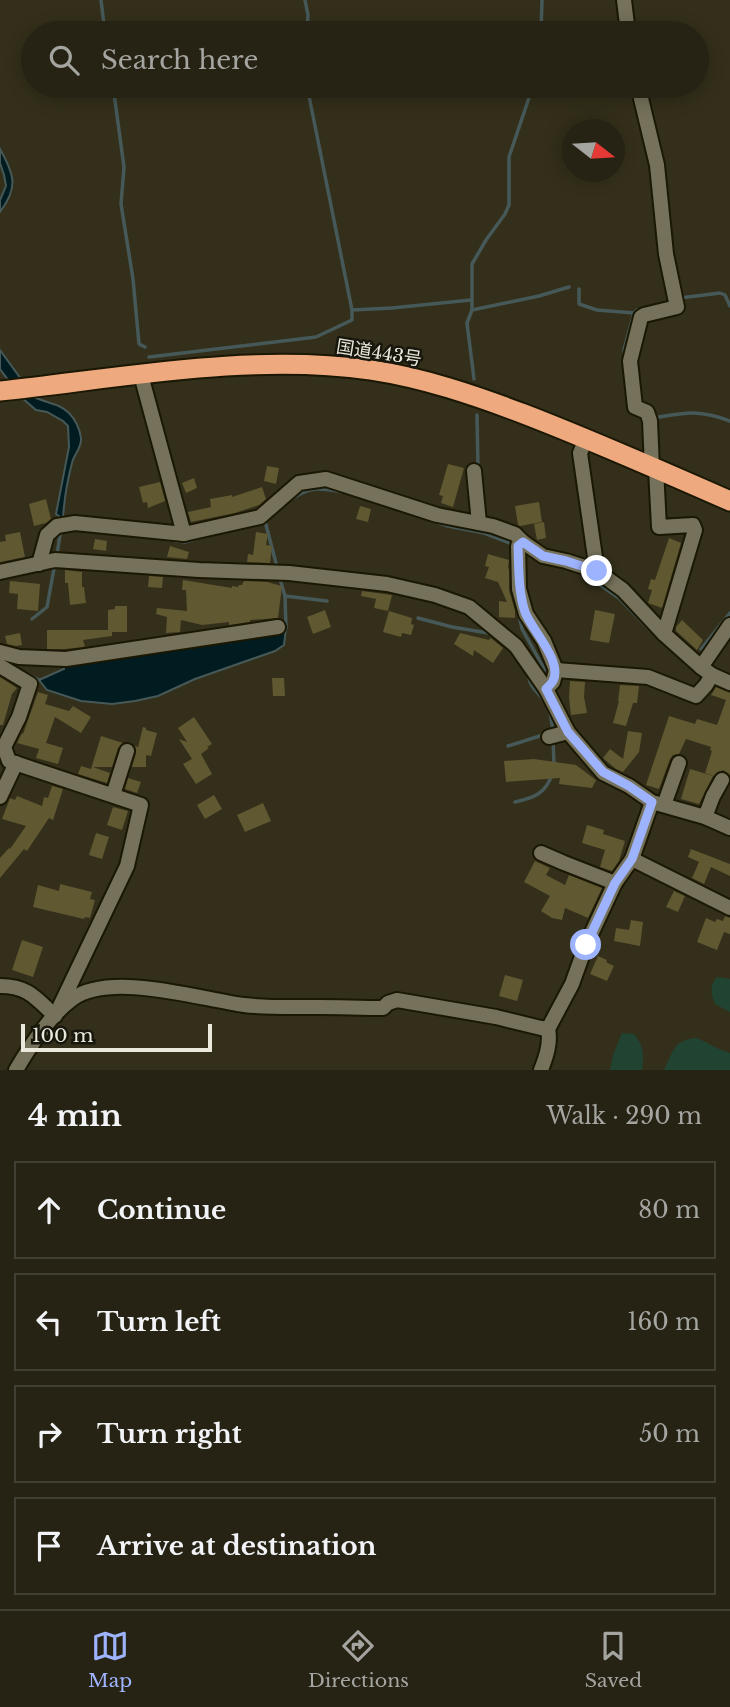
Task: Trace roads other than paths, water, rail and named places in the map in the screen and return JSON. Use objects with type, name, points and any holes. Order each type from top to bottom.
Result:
[{"type":"highway","name":"国道443号","points":[[13,389],[245,365],[309,365],[371,370],[465,392],[586,439],[730,501]]},
{"type":"street","points":[[624,0],[627,21]]},
{"type":"street","points":[[641,98],[657,165],[666,254],[677,307],[641,317],[630,361],[635,407],[647,412],[650,421],[659,527],[693,525],[695,530],[664,634]]},
{"type":"street","points":[[141,375],[184,534]]},
{"type":"street","points":[[586,439],[580,453],[597,571]]},
{"type":"street","points":[[474,471],[479,523]]},
{"type":"street","points":[[39,564],[47,535],[57,526],[75,523],[184,534],[260,517],[299,482],[326,479],[437,515],[493,526],[516,534],[543,556],[597,571],[623,590],[664,634],[706,671],[730,683]]},
{"type":"street","points":[[523,542],[518,546],[519,589],[526,614],[544,640],[556,670],[553,682],[546,689]]},
{"type":"street","points":[[0,572],[55,560],[289,573],[387,584],[435,595],[469,607],[516,646],[546,689],[559,734],[603,772],[658,803],[705,817],[730,828]]},
{"type":"street","points":[[556,670],[648,677],[696,695],[706,685],[706,671],[730,625]]},
{"type":"street","points":[[0,652],[19,657],[66,659],[278,627]]},
{"type":"street","points":[[0,666],[30,684],[5,747],[9,761],[141,805],[127,866],[55,1016]]},
{"type":"street","points":[[113,795],[127,751]]},
{"type":"street","points":[[541,1070],[550,1037],[548,1029],[572,984],[586,945],[615,883],[632,859],[679,762]]},
{"type":"street","points":[[0,797],[16,763]]},
{"type":"street","points":[[705,817],[722,780]]},
{"type":"street","points":[[541,853],[615,883]]},
{"type":"street","points":[[632,859],[730,908]]},
{"type":"street","points":[[0,986],[21,988],[33,994],[55,1016]]},
{"type":"street","points":[[16,1070],[31,1045],[72,999],[101,989],[138,987],[246,1005],[383,1009],[388,1003],[397,1000],[548,1029]]},
{"type":"water","points":[[0,149],[9,166],[12,188],[0,212],[0,200],[6,186],[0,163]]},
{"type":"water","points":[[0,350],[34,397],[65,410],[78,428],[81,442],[70,470],[63,519],[56,514],[69,447],[68,426],[47,412],[36,410],[21,397],[0,369]]},
{"type":"water","points":[[286,628],[284,645],[275,651],[195,679],[158,696],[135,701],[112,704],[81,701],[47,690],[39,680],[64,669],[63,663]]},
{"type":"waterway","points":[[101,0],[104,21]]},
{"type":"waterway","points":[[305,0],[308,21]]},
{"type":"waterway","points":[[541,21],[542,0]]},
{"type":"waterway","points":[[115,98],[124,167],[121,204],[133,279],[139,344],[145,347]]},
{"type":"waterway","points":[[149,357],[316,337],[352,320],[309,98]]},
{"type":"waterway","points":[[474,379],[467,323],[472,310],[472,264],[509,205],[509,157],[529,98]]},
{"type":"waterway","points":[[472,310],[569,287]]},
{"type":"waterway","points":[[579,289],[579,304],[597,310],[634,313],[643,309]]},
{"type":"waterway","points":[[680,298],[720,293],[725,295],[730,306]]},
{"type":"waterway","points":[[352,310],[471,300]]},
{"type":"waterway","points":[[625,359],[624,350],[634,313]]},
{"type":"waterway","points":[[659,417],[694,413],[730,421]]},
{"type":"waterway","points":[[477,415],[478,468]]},
{"type":"waterway","points":[[290,500],[312,490],[349,493]]},
{"type":"waterway","points":[[265,521],[277,567]]},
{"type":"waterway","points":[[433,521],[484,533],[512,544],[513,548]]},
{"type":"waterway","points":[[57,555],[61,528]]},
{"type":"waterway","points":[[164,539],[185,542],[205,536]]},
{"type":"waterway","points":[[32,619],[47,607],[55,563]]},
{"type":"waterway","points":[[581,572],[619,598],[684,660]]},
{"type":"waterway","points":[[280,579],[285,596],[286,628]]},
{"type":"waterway","points":[[285,596],[327,601]]},
{"type":"waterway","points":[[701,649],[730,613]]},
{"type":"waterway","points":[[519,615],[522,629],[545,670]]},
{"type":"waterway","points":[[418,618],[494,634]]},
{"type":"waterway","points":[[20,670],[39,680]]},
{"type":"waterway","points":[[528,673],[533,687],[548,706],[553,732]]},
{"type":"waterway","points":[[508,746],[546,734]]},
{"type":"waterway","points":[[553,740],[554,764]]},
{"type":"waterway","points":[[515,802],[528,799],[542,791],[552,774]]}]
